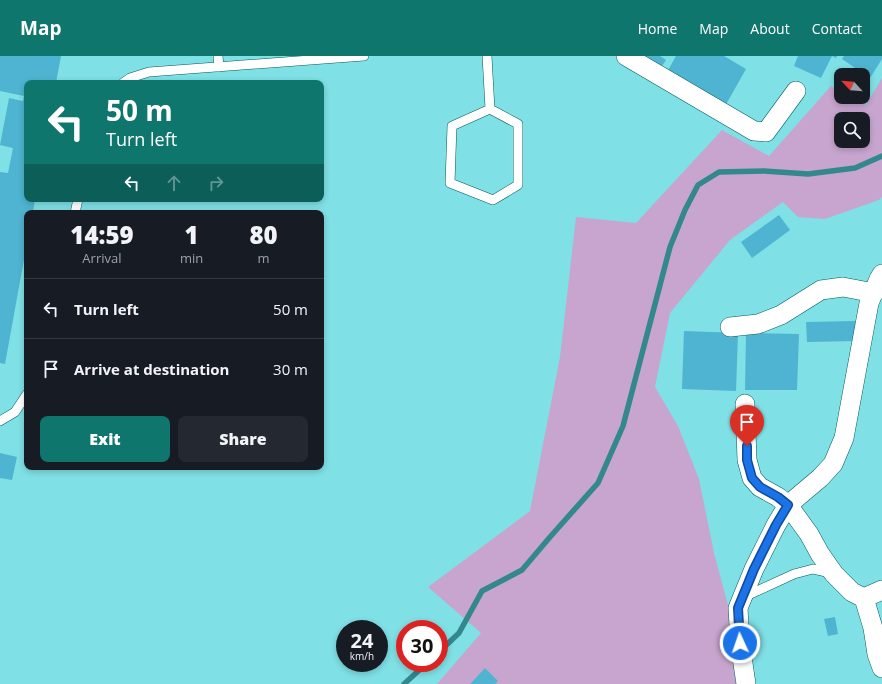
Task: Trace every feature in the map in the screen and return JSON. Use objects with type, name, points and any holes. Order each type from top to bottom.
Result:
[{"type":"street","points":[[626,56],[754,131],[766,132],[796,91]]},
{"type":"street","points":[[746,684],[740,643],[738,608],[754,569],[776,525],[788,505],[820,478],[833,464],[844,438],[869,303],[882,274]]},
{"type":"street","points":[[730,327],[758,324],[780,315],[821,290],[842,287],[874,293]]},
{"type":"street","points":[[745,404],[747,460],[752,478],[760,487],[778,497],[788,505],[809,534],[820,554],[834,574],[852,592],[864,598],[873,628],[877,654],[882,668]]},
{"type":"street","points":[[864,598],[882,590]]},
{"type":"lane","points":[[218,56],[219,67]]},
{"type":"lane","points":[[127,80],[149,72],[364,56]]},
{"type":"lane","points":[[487,56],[490,109]]},
{"type":"lane","points":[[490,109],[518,124],[518,185],[493,200],[450,184],[452,126],[490,109]]},
{"type":"lane","points":[[0,421],[15,412],[24,398]]},
{"type":"lane","points":[[742,598],[794,574],[813,569],[834,574]]},
{"type":"shaded area","points":[[882,78],[882,197],[879,200],[825,219],[798,217],[783,202],[730,240],[670,313],[655,387],[678,426],[699,479],[714,553],[728,605],[737,684],[437,684],[481,633],[428,587],[530,511],[560,357],[576,217],[636,223],[722,130],[769,156],[831,86],[834,88],[834,104],[870,104],[870,98]]},
{"type":"building","points":[[0,56],[61,56],[57,80],[24,80],[24,96],[0,91]]},
{"type":"building","points":[[640,56],[660,56],[666,60],[660,69]]},
{"type":"building","points":[[676,56],[724,56],[746,69],[724,108],[666,74]]},
{"type":"building","points":[[798,56],[832,56],[821,78],[794,66]]},
{"type":"building","points":[[844,56],[882,56],[882,59],[870,78],[870,68],[855,68],[842,59]]},
{"type":"building","points":[[24,96],[24,202],[35,202],[33,210],[24,210],[24,260],[5,364],[0,363],[0,172],[8,173],[13,148],[0,145],[9,98],[23,101]]},
{"type":"building","points":[[779,215],[790,230],[752,258],[741,242]]},
{"type":"building","points":[[855,321],[855,341],[807,342],[806,322]]},
{"type":"building","points":[[684,331],[738,333],[736,391],[682,389]]},
{"type":"building","points":[[746,333],[799,334],[797,390],[745,390]]},
{"type":"building","points":[[0,453],[17,457],[12,480],[0,478]]},
{"type":"building","points":[[835,617],[838,634],[828,636],[824,619]]},
{"type":"building","points":[[485,668],[498,681],[495,684],[470,684]]},
{"type":"waterway","points":[[448,643],[459,633],[482,591],[522,570],[598,483],[623,426],[670,247],[685,210],[698,185],[719,172],[764,171],[808,174],[855,168],[882,156]]},
{"type":"waterway","points":[[404,684],[417,672]]},
{"type":"route","points":[[740,643],[738,608],[754,569],[776,525],[788,505],[778,497],[760,487],[752,478],[747,460],[747,446]]}]
